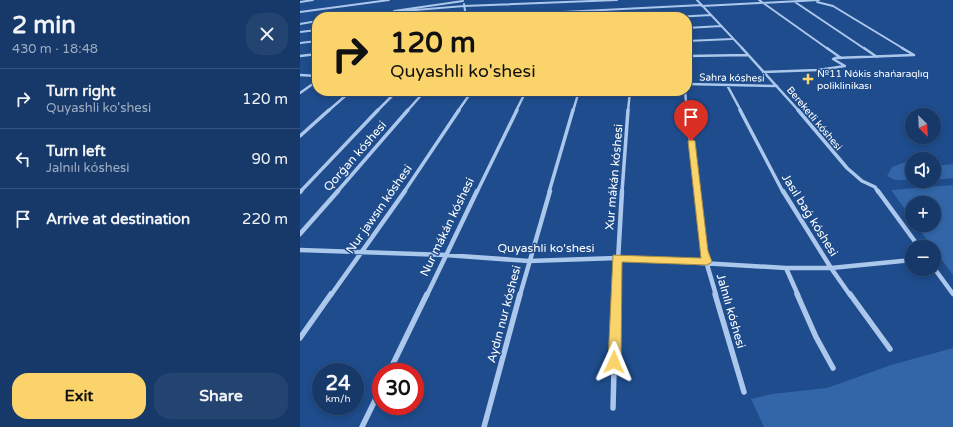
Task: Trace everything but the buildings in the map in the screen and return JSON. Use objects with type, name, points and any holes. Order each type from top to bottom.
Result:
[{"type":"street","points":[[300,2],[313,0]]},
{"type":"street","points":[[300,12],[389,0]]},
{"type":"street","points":[[385,12],[463,0],[465,12]]},
{"type":"street","points":[[406,12],[464,6],[617,0]]},
{"type":"street","name":"Bereketli kóshesi","points":[[697,0],[777,86],[847,168],[862,181],[875,187],[914,240]]},
{"type":"street","points":[[758,0],[841,58]]},
{"type":"street","points":[[573,12],[764,4],[819,0]]},
{"type":"street","points":[[763,72],[781,73],[837,69],[845,66],[834,59],[914,55],[833,6],[812,1]]},
{"type":"street","points":[[794,2],[877,56]]},
{"type":"street","points":[[692,16],[711,15]]},
{"type":"street","points":[[300,24],[312,22]]},
{"type":"street","points":[[692,28],[720,26]]},
{"type":"street","points":[[300,32],[312,31]]},
{"type":"street","points":[[692,41],[732,39]]},
{"type":"street","points":[[300,43],[312,42]]},
{"type":"street","points":[[692,56],[748,54]]},
{"type":"street","points":[[300,56],[312,55]]},
{"type":"street","points":[[300,75],[312,76]]},
{"type":"street","name":"Sahra kóshesi","points":[[692,84],[777,86]]},
{"type":"street","points":[[300,93],[312,85]]},
{"type":"street","name":"Jasıl baǵ kóshesi","points":[[727,85],[778,183],[831,268],[890,348]]},
{"type":"street","points":[[300,136],[344,96]]},
{"type":"street","points":[[300,192],[392,96]]},
{"type":"street","name":"Qorǵan kóshesi","points":[[300,234],[421,96]]},
{"type":"street","name":"Nur jawsın kóshesi","points":[[300,338],[361,253],[469,96]]},
{"type":"street","name":"Nur mákán kóshesi","points":[[393,363],[524,96]]},
{"type":"street","name":"Aydın nur kóshesi","points":[[484,427],[529,261],[578,96]]},
{"type":"street","name":"Xur mákán kóshesi","points":[[613,408],[617,258],[630,96]]},
{"type":"street","name":"Jalnılı kóshesi","points":[[686,96],[703,251],[744,392]]},
{"type":"street","name":"Quyashli ko'shesi","points":[[300,250],[446,255],[529,261],[617,258],[707,262],[786,268],[831,268],[905,261]]},
{"type":"street","points":[[786,268],[816,337],[833,368]]},
{"type":"street","points":[[940,276],[953,294]]},
{"type":"street","points":[[362,427],[372,406]]},
{"type":"shaded area","points":[[905,162],[905,180],[895,180],[887,176],[892,167]]},
{"type":"shaded area","points":[[953,164],[953,178],[941,179],[941,165]]},
{"type":"shaded area","points":[[953,185],[953,275],[941,259],[941,240],[927,240],[921,232],[941,232],[941,196],[905,196],[905,209],[891,190],[941,188],[941,186]]},
{"type":"shaded area","points":[[953,348],[953,427],[764,427],[751,399],[772,394],[827,388],[891,365]]},
{"type":"place","name":"№11 Nókis shańaraqlıq poliklinikası","points":[[808,79]]},
{"type":"route","points":[[614,362],[617,258],[707,262],[703,251],[691,141]]}]
